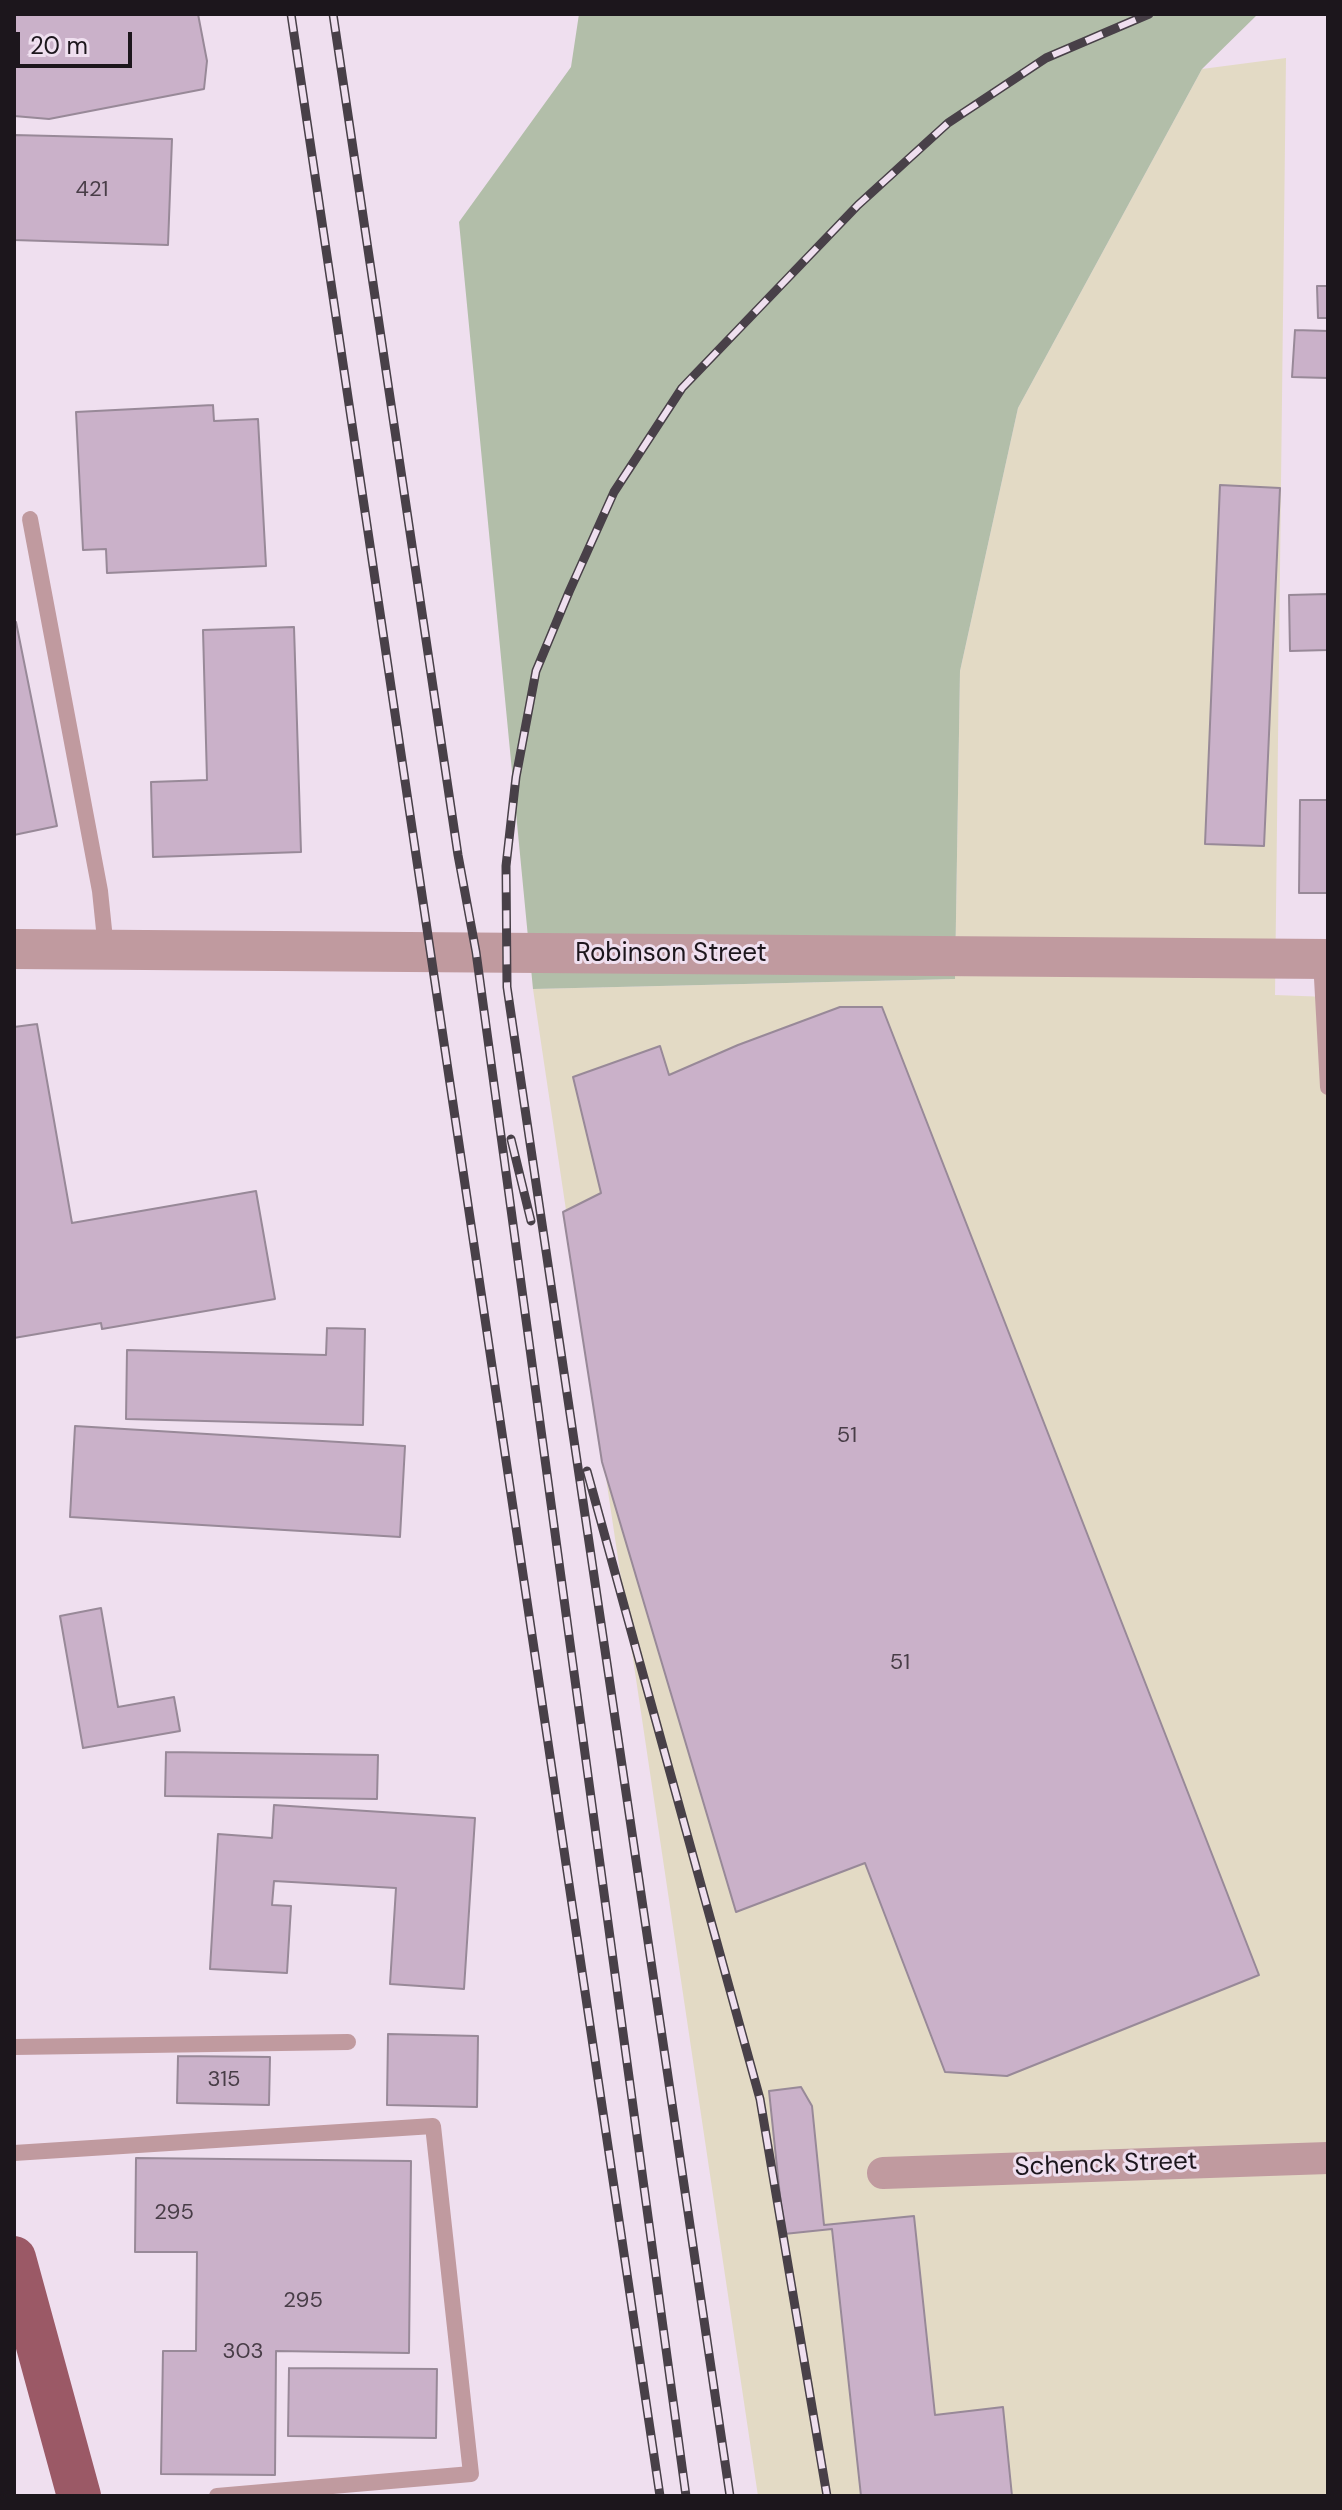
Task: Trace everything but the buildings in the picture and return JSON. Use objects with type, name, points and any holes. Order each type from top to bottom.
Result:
[{"type":"main road","points":[[14,2258],[79,2496]]},
{"type":"street","name":"Robinson Street","points":[[14,949],[1324,959]]},
{"type":"street","name":"Schenck Street","points":[[883,2173],[1328,2158]]},
{"type":"lane","points":[[30,519],[100,891],[106,949]]},
{"type":"lane","points":[[1324,959],[1328,1087]]},
{"type":"lane","points":[[14,2047],[348,2042]]},
{"type":"lane","points":[[14,2153],[433,2126],[471,2474],[217,2496]]},
{"type":"shaded area","points":[[1286,58],[1275,995],[1328,997],[1328,2496],[758,2496],[533,989],[955,979],[960,671],[1018,408],[1202,69]]},
{"type":"green space","points":[[579,14],[1258,14],[1202,69],[1018,408],[960,671],[955,979],[533,989],[459,222],[571,67]]},
{"type":"railway","points":[[291,14],[660,2496]]},
{"type":"railway","points":[[333,14],[458,855],[476,952],[686,2496]]},
{"type":"railway","points":[[730,2496],[507,987],[506,866],[516,777],[536,671],[569,592],[614,492],[682,388],[858,205],[948,123],[1046,58],[1149,14]]},
{"type":"railway","points":[[511,1139],[531,1221]]},
{"type":"railway","points":[[587,1471],[760,2099],[827,2496]]}]
